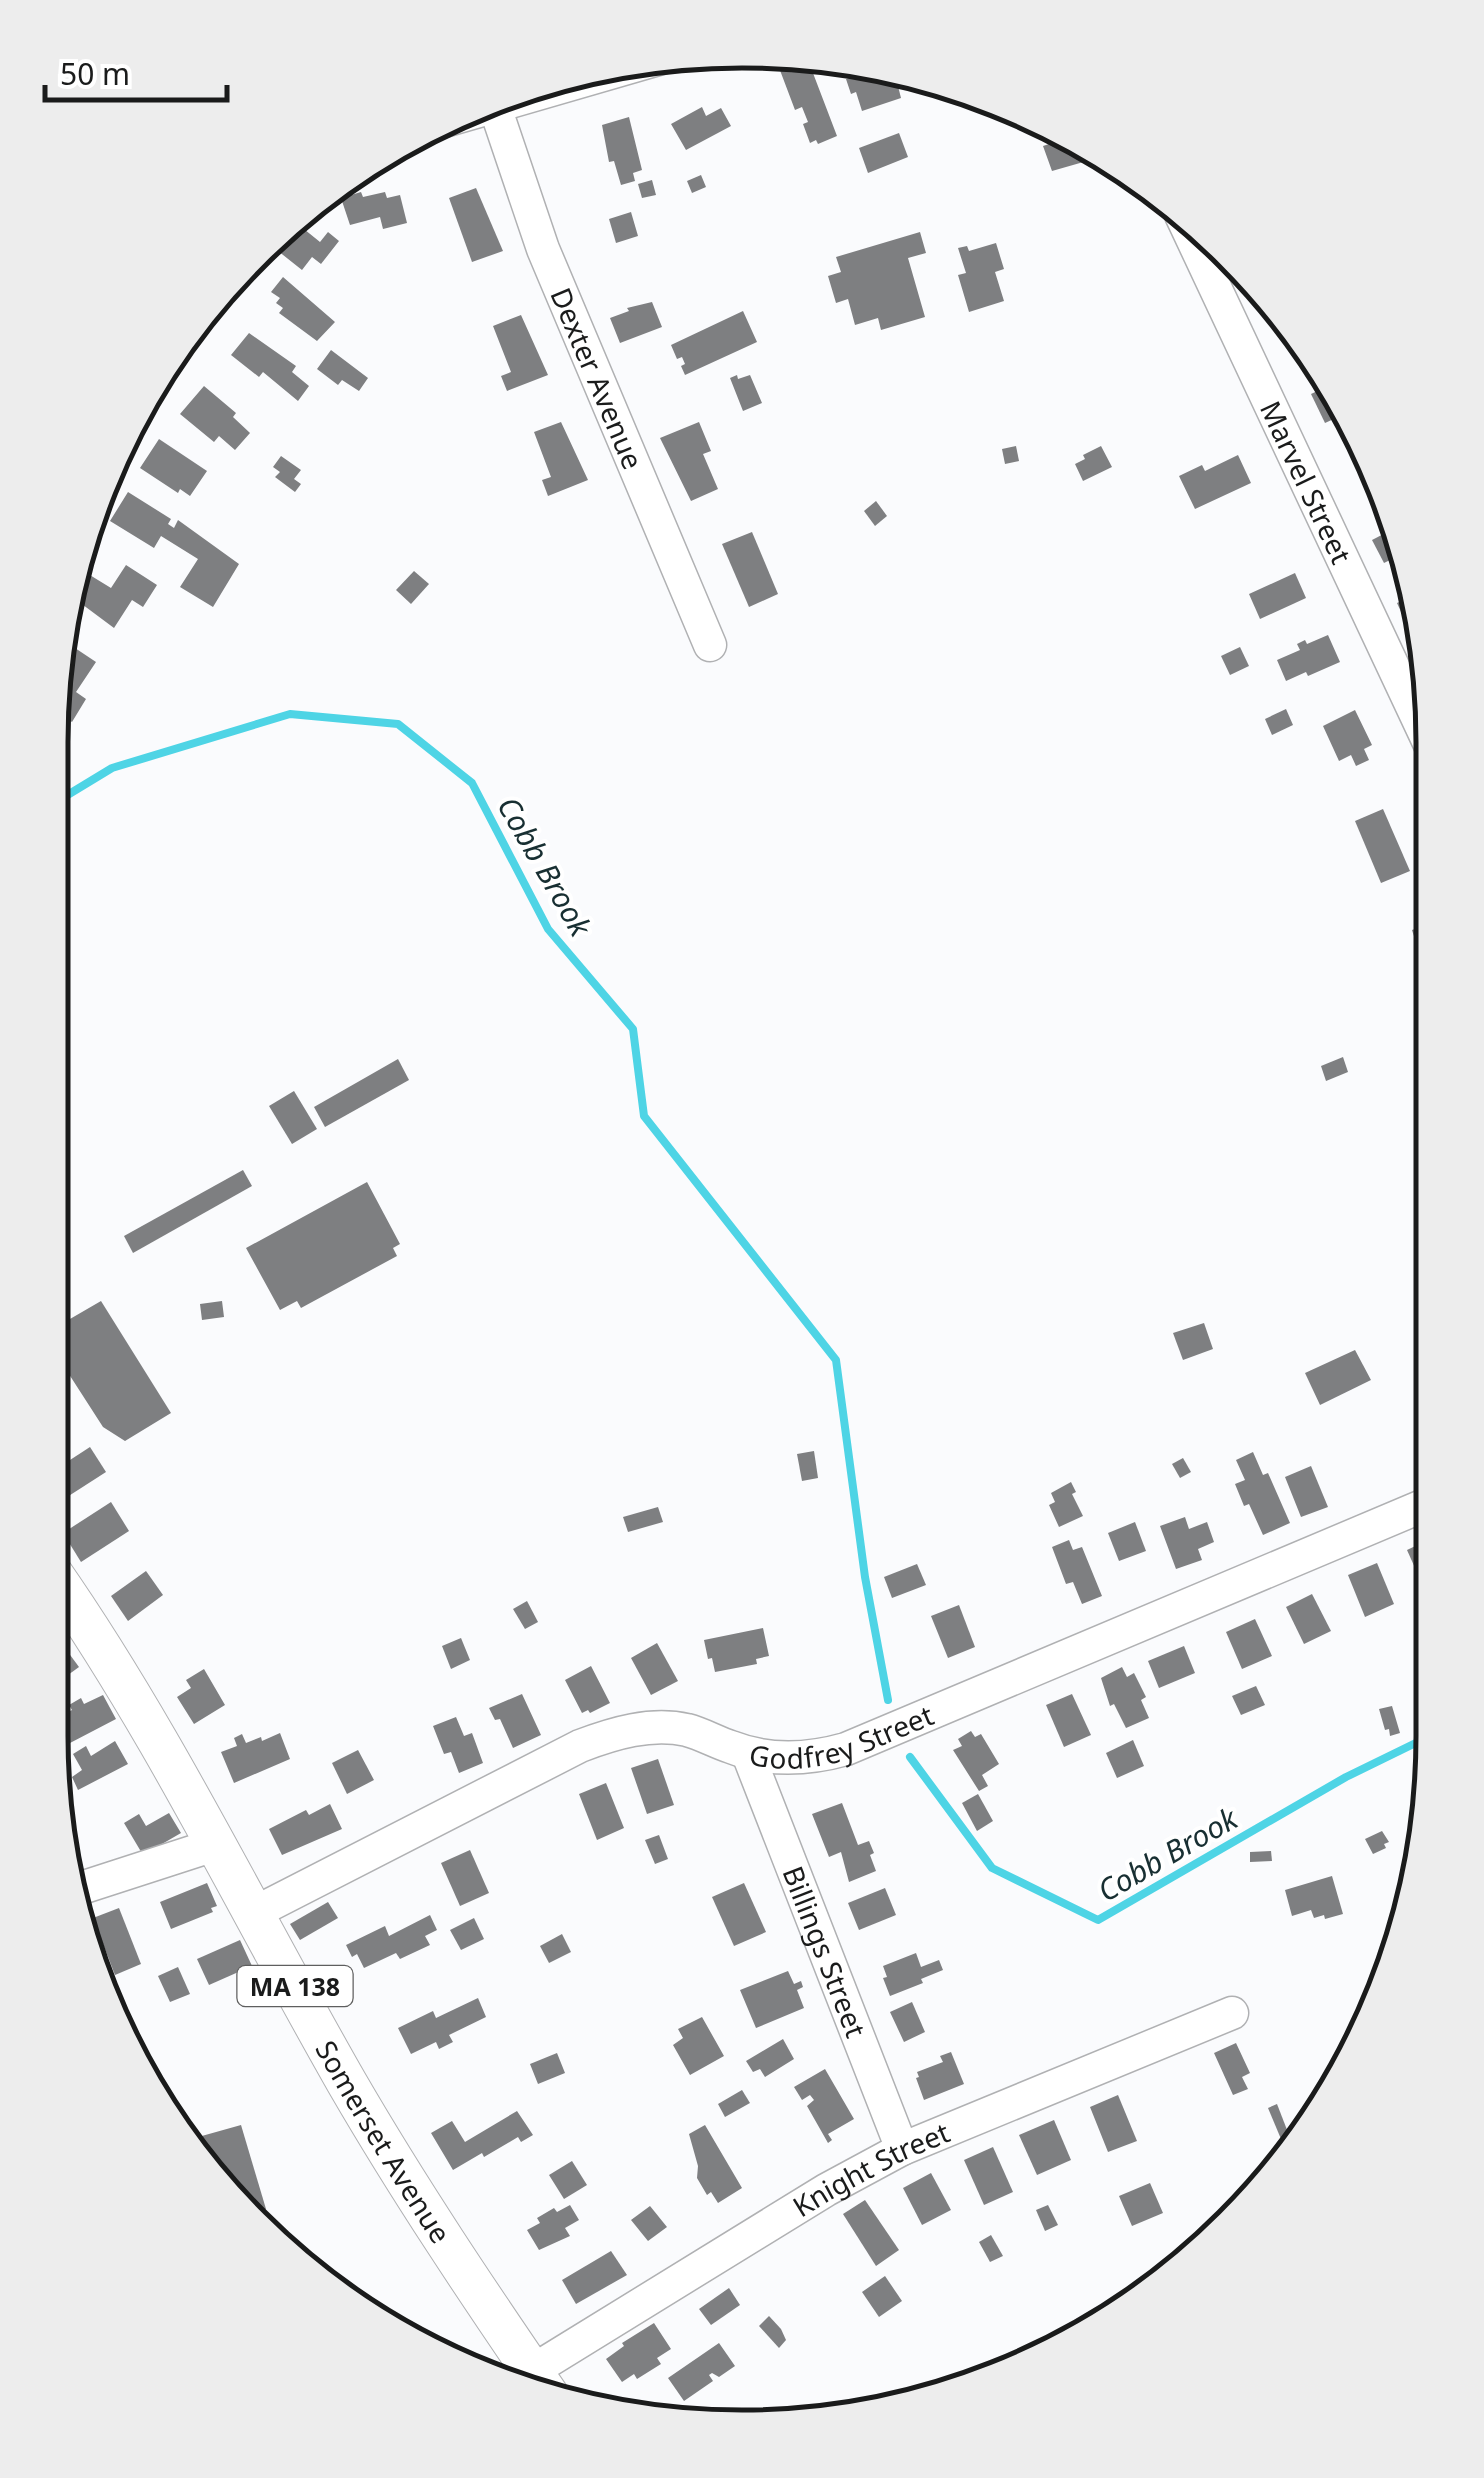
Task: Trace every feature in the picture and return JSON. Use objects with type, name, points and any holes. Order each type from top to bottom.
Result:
[{"type":"main road","name":"Somerset Avenue","points":[[68,1598],[139,1710],[348,2084],[537,2379]]},
{"type":"street","name":"Dexter Avenue","points":[[477,122],[508,153],[543,249],[710,645]]},
{"type":"street","name":"Marvel Street","points":[[1195,242],[1415,713]]},
{"type":"street","name":"Godfrey Street","points":[[254,1912],[580,1746],[616,1733],[638,1729],[684,1730],[748,1754],[805,1758],[846,1749],[1416,1509]]},
{"type":"street","name":"Billings Street","points":[[748,1754],[902,2149]]},
{"type":"street","points":[[84,1887],[214,1845]]},
{"type":"street","name":"Knight Street","points":[[544,2381],[826,2190],[902,2149],[1232,2013]]},
{"type":"building","points":[[779,69],[812,71],[837,136],[810,143],[802,107],[795,110]]},
{"type":"building","points":[[846,79],[899,86],[901,98],[862,111],[856,92],[851,94]]},
{"type":"building","points":[[702,107],[706,116],[721,108],[731,126],[686,150],[671,124]]},
{"type":"building","points":[[629,117],[642,170],[633,173],[635,181],[621,185],[614,161],[609,162],[602,125]]},
{"type":"building","points":[[899,133],[908,157],[868,173],[859,148]]},
{"type":"building","points":[[1048,141],[1085,162],[1052,171],[1043,146]]},
{"type":"building","points":[[701,175],[706,187],[692,193],[687,181]]},
{"type":"building","points":[[652,180],[656,195],[642,198],[638,184]]},
{"type":"building","points":[[476,188],[503,251],[472,262],[449,198]]},
{"type":"building","points":[[361,192],[363,197],[385,192],[387,198],[400,195],[407,223],[383,229],[380,217],[350,225],[341,199]]},
{"type":"building","points":[[631,212],[638,236],[616,243],[609,219]]},
{"type":"building","points":[[304,229],[320,242],[328,232],[339,241],[321,264],[312,257],[302,270],[279,252]]},
{"type":"building","points":[[920,232],[926,253],[908,258],[925,317],[881,330],[878,318],[855,325],[848,299],[836,303],[828,276],[841,272],[836,257]]},
{"type":"building","points":[[996,243],[1004,269],[995,272],[1004,301],[969,312],[958,275],[966,273],[958,248],[967,246],[969,251]]},
{"type":"building","points":[[283,277],[335,322],[317,341],[279,313],[283,308],[276,303],[280,298],[271,292]]},
{"type":"building","points":[[652,302],[662,327],[620,343],[610,318],[629,311],[627,308]]},
{"type":"building","points":[[743,311],[757,342],[685,375],[682,357],[677,359],[671,345]]},
{"type":"building","points":[[521,315],[548,375],[507,391],[501,376],[511,372],[493,326]]},
{"type":"building","points":[[249,333],[296,366],[292,372],[309,386],[298,401],[263,372],[259,377],[231,355]]},
{"type":"building","points":[[331,350],[368,378],[359,391],[342,380],[338,385],[317,369]]},
{"type":"building","points":[[737,375],[738,379],[750,375],[762,403],[743,411],[730,378]]},
{"type":"building","points":[[204,386],[236,413],[233,417],[250,433],[235,450],[219,436],[214,442],[180,414]]},
{"type":"building","points":[[1317,391],[1334,419],[1325,423],[1311,394]]},
{"type":"building","points":[[561,422],[588,480],[548,496],[542,480],[551,477],[534,432]]},
{"type":"building","points":[[699,422],[711,451],[703,454],[718,489],[691,501],[660,438]]},
{"type":"building","points":[[159,439],[207,471],[190,496],[180,489],[178,493],[140,468]]},
{"type":"building","points":[[1016,446],[1019,461],[1005,464],[1002,449]]},
{"type":"building","points":[[1101,446],[1112,467],[1083,481],[1075,464]]},
{"type":"building","points":[[1238,455],[1251,483],[1195,509],[1179,476],[1202,465],[1205,471]]},
{"type":"building","points":[[281,456],[301,470],[294,479],[301,484],[295,492],[275,477],[280,472],[273,467]]},
{"type":"building","points":[[128,492],[171,519],[168,524],[174,528],[178,520],[239,564],[213,607],[180,587],[198,559],[161,536],[154,548],[110,521]]},
{"type":"building","points":[[876,501],[887,516],[875,526],[864,511]]},
{"type":"building","points":[[752,532],[778,594],[749,607],[722,544]]},
{"type":"building","points":[[1384,534],[1392,559],[1384,563],[1372,540]]},
{"type":"building","points":[[126,565],[157,585],[143,607],[132,600],[114,628],[81,604],[88,574],[111,588]]},
{"type":"building","points":[[414,571],[429,584],[411,604],[396,590]]},
{"type":"building","points":[[1295,573],[1306,598],[1260,619],[1249,594]]},
{"type":"building","points":[[1402,601],[1406,623],[1397,603]]},
{"type":"building","points":[[1328,635],[1340,662],[1286,681],[1277,660],[1300,650],[1297,644],[1305,640],[1307,644]]},
{"type":"building","points":[[74,647],[96,662],[76,692],[86,699],[72,722],[69,720],[69,698]]},
{"type":"building","points":[[1240,647],[1249,666],[1230,675],[1221,656]]},
{"type":"building","points":[[1286,709],[1293,725],[1272,735],[1265,719]]},
{"type":"building","points":[[1355,710],[1372,745],[1364,749],[1369,760],[1356,766],[1351,755],[1339,761],[1323,726]]},
{"type":"building","points":[[1383,809],[1410,871],[1381,883],[1355,821]]},
{"type":"building","points":[[1343,1057],[1348,1072],[1326,1081],[1321,1066]]},
{"type":"building","points":[[398,1059],[409,1080],[325,1127],[314,1107]]},
{"type":"building","points":[[294,1091],[317,1129],[292,1144],[269,1106]]},
{"type":"building","points":[[243,1170],[252,1186],[133,1253],[124,1236]]},
{"type":"building","points":[[367,1182],[400,1244],[393,1248],[397,1256],[301,1308],[297,1301],[280,1310],[246,1248]]},
{"type":"building","points":[[101,1301],[171,1413],[125,1441],[103,1427],[68,1373],[68,1320]]},
{"type":"building","points":[[222,1301],[224,1317],[202,1320],[200,1304]]},
{"type":"building","points":[[1204,1323],[1213,1349],[1183,1360],[1173,1333]]},
{"type":"building","points":[[1355,1350],[1371,1380],[1320,1405],[1305,1373]]},
{"type":"building","points":[[90,1447],[106,1472],[68,1496],[68,1461]]},
{"type":"building","points":[[814,1451],[818,1478],[802,1481],[797,1454]]},
{"type":"building","points":[[1253,1452],[1263,1475],[1268,1473],[1290,1523],[1263,1535],[1235,1484],[1245,1480],[1236,1460]]},
{"type":"building","points":[[1183,1458],[1191,1472],[1180,1478],[1172,1464]]},
{"type":"building","points":[[1311,1466],[1328,1507],[1301,1517],[1285,1477]]},
{"type":"building","points":[[1071,1482],[1076,1492],[1072,1494],[1083,1516],[1059,1527],[1049,1505],[1055,1502],[1051,1493]]},
{"type":"building","points":[[111,1502],[129,1531],[81,1562],[68,1541],[68,1530]]},
{"type":"building","points":[[658,1507],[663,1522],[628,1532],[623,1517]]},
{"type":"building","points":[[1185,1517],[1189,1529],[1207,1522],[1214,1542],[1198,1549],[1202,1560],[1176,1569],[1160,1526]]},
{"type":"building","points":[[1135,1522],[1146,1551],[1119,1561],[1108,1533]]},
{"type":"building","points":[[1069,1540],[1073,1550],[1082,1547],[1102,1596],[1082,1604],[1073,1582],[1066,1584],[1052,1547]]},
{"type":"building","points":[[1416,1546],[1416,1570],[1407,1550]]},
{"type":"building","points":[[1377,1563],[1394,1604],[1365,1617],[1348,1575]]},
{"type":"building","points":[[917,1564],[926,1585],[892,1598],[884,1577]]},
{"type":"building","points":[[146,1571],[163,1595],[128,1621],[111,1596]]},
{"type":"building","points":[[1312,1594],[1331,1631],[1304,1644],[1286,1607]]},
{"type":"building","points":[[527,1601],[538,1622],[525,1629],[513,1609]]},
{"type":"building","points":[[959,1605],[975,1647],[948,1658],[931,1616]]},
{"type":"building","points":[[1255,1619],[1272,1656],[1242,1669],[1226,1632]]},
{"type":"building","points":[[763,1628],[769,1656],[756,1659],[757,1664],[715,1672],[704,1640]]},
{"type":"building","points":[[461,1638],[470,1660],[451,1669],[442,1646]]},
{"type":"building","points":[[657,1643],[678,1681],[651,1695],[631,1658]]},
{"type":"building","points":[[1184,1646],[1195,1673],[1159,1688],[1148,1661]]},
{"type":"building","points":[[68,1652],[79,1667],[68,1675]]},
{"type":"building","points":[[591,1666],[610,1703],[582,1713],[565,1680]]},
{"type":"building","points":[[1122,1667],[1127,1677],[1134,1673],[1146,1697],[1141,1700],[1149,1718],[1126,1728],[1114,1704],[1110,1706],[1101,1678]]},
{"type":"building","points":[[204,1669],[225,1705],[194,1724],[177,1697],[191,1688],[186,1680]]},
{"type":"building","points":[[1256,1686],[1265,1705],[1241,1715],[1232,1696]]},
{"type":"building","points":[[522,1694],[541,1735],[513,1748],[500,1719],[495,1720],[489,1708]]},
{"type":"building","points":[[1072,1694],[1091,1735],[1064,1747],[1046,1705]]},
{"type":"building","points":[[103,1695],[116,1719],[70,1743],[69,1705],[81,1698],[84,1704]]},
{"type":"building","points":[[1392,1706],[1400,1733],[1390,1736],[1379,1709]]},
{"type":"building","points":[[456,1717],[464,1736],[472,1733],[483,1763],[459,1773],[451,1752],[444,1754],[433,1726]]},
{"type":"building","points":[[971,1731],[975,1737],[981,1734],[999,1764],[982,1775],[988,1786],[979,1791],[953,1750],[962,1746],[958,1739]]},
{"type":"building","points":[[280,1733],[290,1759],[234,1783],[221,1752],[237,1746],[234,1738],[242,1734],[246,1743]]},
{"type":"building","points":[[1133,1740],[1144,1766],[1117,1778],[1106,1753]]},
{"type":"building","points":[[115,1741],[128,1764],[78,1790],[72,1777],[82,1770],[73,1754],[86,1746],[91,1756]]},
{"type":"building","points":[[358,1750],[374,1780],[347,1794],[332,1763]]},
{"type":"building","points":[[658,1759],[674,1805],[647,1814],[631,1768]]},
{"type":"building","points":[[606,1783],[624,1828],[597,1840],[579,1794]]},
{"type":"building","points":[[978,1794],[993,1821],[977,1831],[962,1803]]},
{"type":"building","points":[[842,1803],[858,1845],[869,1841],[876,1871],[849,1882],[841,1852],[829,1857],[812,1814]]},
{"type":"building","points":[[330,1804],[342,1829],[282,1855],[269,1829],[306,1810],[309,1815]]},
{"type":"building","points":[[169,1813],[181,1833],[143,1855],[124,1823],[139,1814],[146,1826]]},
{"type":"building","points":[[1382,1831],[1389,1842],[1373,1854],[1365,1839]]},
{"type":"building","points":[[659,1835],[668,1859],[655,1864],[645,1840]]},
{"type":"building","points":[[470,1850],[489,1893],[460,1906],[441,1863]]},
{"type":"building","points":[[1271,1851],[1272,1861],[1250,1862],[1250,1852]]},
{"type":"building","points":[[1332,1876],[1343,1914],[1314,1918],[1311,1910],[1292,1916],[1285,1890]]},
{"type":"building","points":[[207,1883],[217,1906],[211,1908],[213,1912],[171,1929],[160,1902]]},
{"type":"building","points":[[744,1883],[766,1932],[734,1946],[712,1897]]},
{"type":"building","points":[[885,1888],[896,1915],[859,1930],[848,1903]]},
{"type":"building","points":[[328,1902],[338,1918],[300,1940],[290,1924]]},
{"type":"building","points":[[119,1908],[141,1964],[115,1975],[93,1918]]},
{"type":"building","points":[[430,1915],[437,1930],[425,1936],[430,1945],[400,1959],[396,1953],[364,1968],[357,1954],[352,1957],[346,1945],[385,1926],[389,1936]]},
{"type":"building","points":[[474,1918],[484,1939],[461,1950],[450,1930]]},
{"type":"building","points":[[562,1934],[571,1952],[549,1963],[540,1946]]},
{"type":"building","points":[[240,1940],[252,1966],[209,1985],[197,1959]]},
{"type":"building","points":[[916,1953],[921,1967],[939,1960],[943,1970],[890,1996],[883,1966]]},
{"type":"building","points":[[178,1967],[190,1994],[170,2002],[158,1976]]},
{"type":"building","points":[[788,1971],[794,1984],[801,1981],[803,1987],[797,1990],[804,2008],[756,2028],[740,1990]]},
{"type":"building","points":[[478,1998],[486,2017],[449,2035],[453,2042],[439,2049],[436,2042],[411,2054],[398,2028],[433,2011],[436,2018]]},
{"type":"building","points":[[912,2002],[925,2032],[904,2042],[890,2012]]},
{"type":"building","points":[[702,2017],[724,2056],[690,2075],[673,2045],[683,2038],[678,2029]]},
{"type":"building","points":[[783,2039],[794,2059],[765,2077],[760,2069],[753,2072],[746,2061]]},
{"type":"building","points":[[1236,2043],[1250,2073],[1242,2077],[1248,2089],[1233,2095],[1214,2053]]},
{"type":"building","points":[[951,2052],[964,2084],[924,2100],[917,2072],[943,2062],[940,2056]]},
{"type":"building","points":[[557,2053],[565,2073],[538,2084],[530,2064]]},
{"type":"building","points":[[825,2069],[854,2119],[828,2134],[832,2140],[828,2143],[807,2106],[814,2100],[810,2095],[802,2100],[794,2087]]},
{"type":"building","points":[[742,2090],[750,2103],[725,2117],[718,2104]]},
{"type":"building","points":[[1118,2095],[1137,2141],[1108,2152],[1090,2107]]},
{"type":"building","points":[[1277,2104],[1288,2132],[1281,2139],[1268,2108]]},
{"type":"building","points":[[517,2111],[533,2135],[521,2142],[518,2137],[453,2170],[431,2133],[452,2121],[465,2142]]},
{"type":"building","points":[[1054,2120],[1071,2160],[1037,2175],[1019,2135]]},
{"type":"building","points":[[241,2125],[266,2209],[262,2210],[235,2181],[200,2137]]},
{"type":"building","points":[[705,2125],[742,2188],[718,2203],[711,2192],[707,2195],[697,2178],[698,2166],[689,2134]]},
{"type":"building","points":[[993,2147],[1013,2192],[984,2205],[964,2160]]},
{"type":"building","points":[[572,2161],[587,2185],[564,2199],[549,2175]]},
{"type":"building","points":[[931,2173],[951,2210],[922,2225],[903,2188]]},
{"type":"building","points":[[1150,2183],[1163,2213],[1132,2226],[1119,2196]]},
{"type":"building","points":[[865,2200],[899,2250],[876,2266],[843,2214]]},
{"type":"building","points":[[570,2205],[579,2220],[565,2228],[570,2236],[539,2250],[527,2230],[554,2208],[557,2212]]},
{"type":"building","points":[[1048,2205],[1058,2225],[1045,2231],[1036,2210]]},
{"type":"building","points":[[650,2206],[667,2227],[648,2241],[631,2220]]},
{"type":"building","points":[[991,2235],[1003,2256],[990,2262],[979,2242]]},
{"type":"building","points":[[611,2251],[627,2275],[576,2304],[562,2280]]},
{"type":"building","points":[[885,2276],[902,2301],[879,2317],[862,2292]]},
{"type":"building","points":[[729,2288],[740,2305],[711,2325],[699,2309]]},
{"type":"building","points":[[769,2316],[786,2340],[779,2348],[759,2326]]},
{"type":"building","points":[[654,2323],[671,2349],[657,2358],[661,2364],[637,2379],[634,2374],[622,2382],[606,2359],[624,2346],[622,2343]]},
{"type":"building","points":[[719,2343],[735,2366],[719,2377],[709,2375],[713,2381],[684,2401],[668,2378]]},
{"type":"waterway","name":"Cobb Brook","points":[[68,795],[112,768],[290,714],[398,724],[472,783],[548,929],[633,1029],[644,1116],[836,1360],[865,1577],[888,1700]]},
{"type":"waterway","name":"Cobb Brook","points":[[910,1757],[992,1868],[1098,1920],[1346,1777],[1416,1743]]}]
